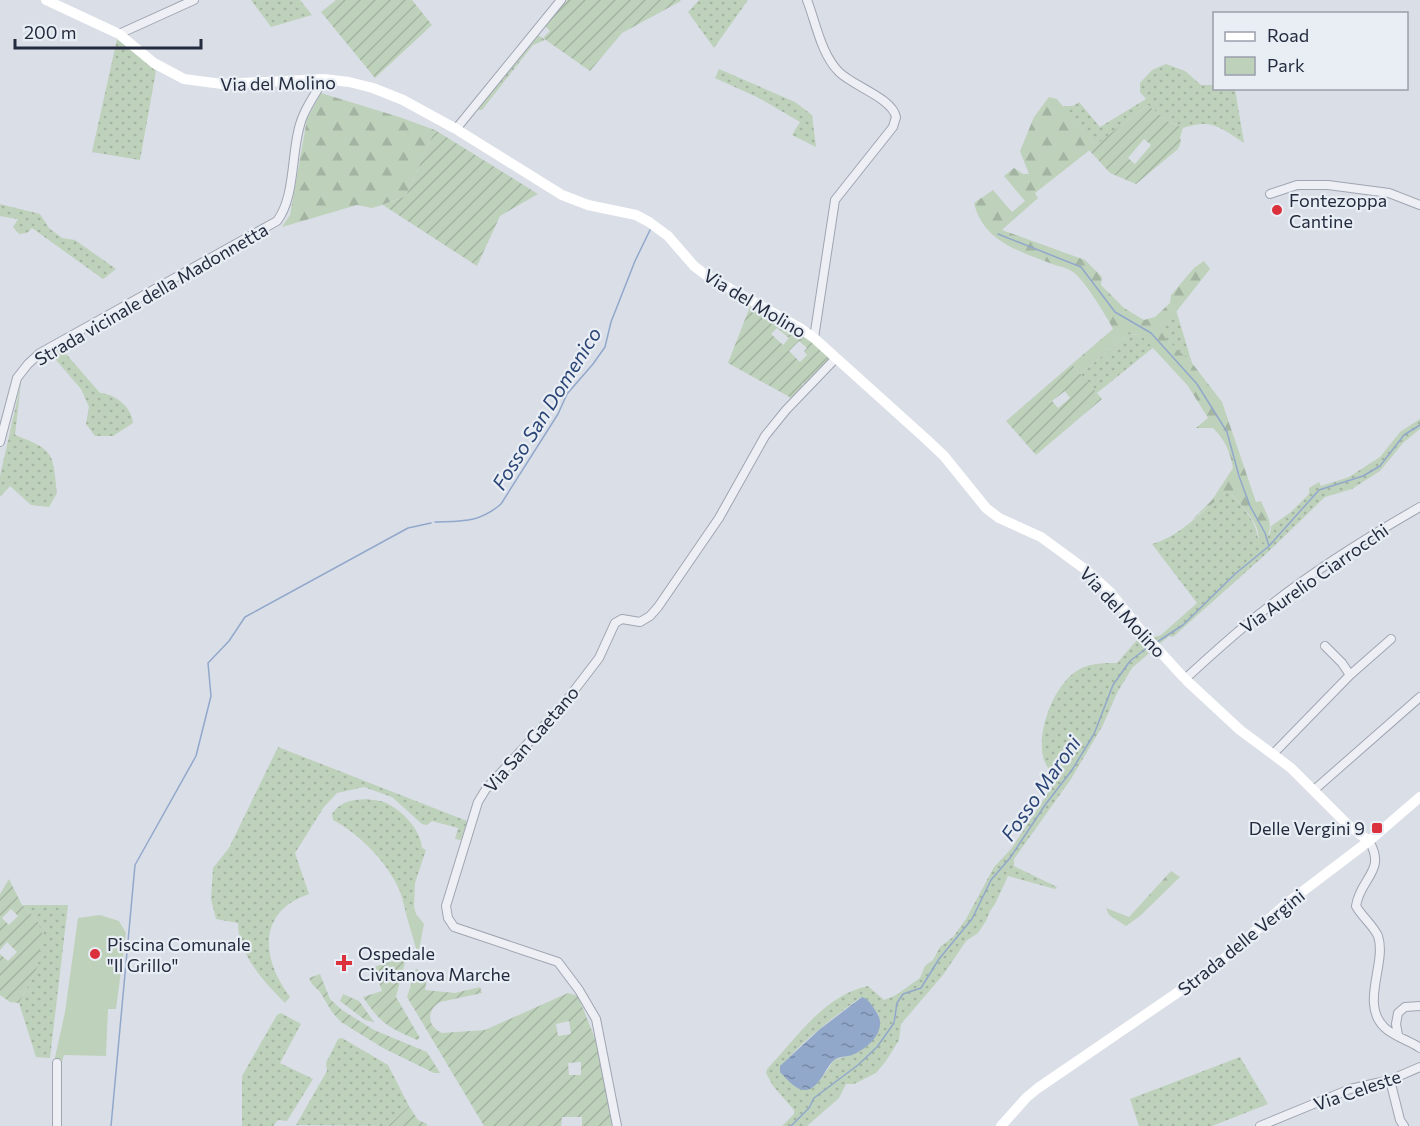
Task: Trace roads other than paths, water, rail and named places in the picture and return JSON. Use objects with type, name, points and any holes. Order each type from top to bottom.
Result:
[{"type":"street","name":"Via del Molino","points":[[46,0],[119,34],[154,63],[184,79],[222,84],[324,80],[349,82],[373,88],[403,100],[456,129],[562,195],[603,209],[627,213],[649,222],[668,236],[694,266],[706,275],[814,338],[927,439],[944,456],[986,508],[999,518],[1041,537],[1086,570],[1111,593],[1143,633],[1185,679],[1240,730],[1291,768],[1348,825],[1369,841]]},
{"type":"street","points":[[119,34],[194,0]]},
{"type":"street","points":[[456,129],[561,0]]},
{"type":"street","points":[[807,0],[833,65],[845,78],[891,106],[896,117],[893,127],[836,200],[814,338]]},
{"type":"street","name":"Strada vicinale della Madonnetta","points":[[0,442],[17,378],[40,353],[277,221],[284,212],[302,117],[324,80]]},
{"type":"street","points":[[1270,194],[1297,185],[1328,184],[1389,193],[1420,205]]},
{"type":"street","name":"Via San Gaetano","points":[[617,1126],[596,1019],[579,990],[564,968],[554,960],[454,927],[445,908],[454,875],[478,802],[486,789],[563,705],[602,654],[615,623],[622,620],[640,622],[646,620],[658,607],[719,518],[765,436],[786,410],[836,358]]},
{"type":"street","name":"Via Aurelio Ciarrocchi","points":[[1185,679],[1234,635],[1291,590],[1333,560],[1420,507]]},
{"type":"street","points":[[1273,754],[1350,675],[1391,639]]},
{"type":"street","points":[[1325,646],[1350,675]]},
{"type":"street","points":[[1314,790],[1420,698]]},
{"type":"street","name":"Strada delle Vergini","points":[[1002,1126],[1038,1088],[1196,981],[1286,904],[1369,841],[1420,797]]},
{"type":"street","name":"Via Celeste","points":[[1369,841],[1375,853],[1376,864],[1361,890],[1356,906],[1378,937],[1374,1006],[1376,1015],[1385,1028],[1420,1048]]},
{"type":"street","points":[[1398,1035],[1396,1020],[1399,1010],[1405,1007],[1420,1006]]},
{"type":"street","points":[[57,1063],[57,1126]]},
{"type":"street","name":"Via Celeste","points":[[1260,1126],[1350,1089],[1390,1080],[1420,1067]]},
{"type":"street","points":[[1390,1080],[1404,1126]]},
{"type":"water","points":[[862,997],[871,1003],[880,1020],[878,1033],[874,1038],[858,1052],[834,1060],[815,1086],[802,1090],[792,1084],[780,1072],[780,1066],[820,1029]]},
{"type":"waterway","name":"Fosso San Domenico","points":[[435,522],[478,518],[501,504],[558,414],[567,394],[605,347],[611,322],[635,261],[651,228]]},
{"type":"waterway","points":[[998,234],[1081,267],[1115,312],[1151,333],[1197,384],[1227,432],[1250,506],[1265,533],[1269,546]]},
{"type":"waterway","name":"Fosso Maroni","points":[[1157,642],[1183,625],[1235,574],[1269,546],[1319,490],[1363,476],[1380,466],[1404,435],[1420,425]]},
{"type":"waterway","name":"Fosso San Domenico","points":[[111,1126],[135,865],[196,756],[211,696],[208,663],[229,641],[245,617],[408,528],[431,523]]},
{"type":"waterway","name":"Fosso Maroni","points":[[791,1126],[809,1108],[814,1098],[858,1065],[877,1047],[894,1023],[897,1003],[903,994],[921,988],[939,959],[972,919],[991,880],[1010,858],[1045,805],[1072,770],[1094,734],[1113,685],[1130,661],[1148,647]]},
{"type":"place","name":"Fontezoppa Cantine","points":[[1277,210]]},
{"type":"place","name":"Delle Vergini 9","points":[[1377,828]]},
{"type":"place","name":"Piscina Comunale \"Il Grillo\"","points":[[95,954]]},
{"type":"place","name":"Ospedale Civitanova Marche","points":[[344,963]]}]
